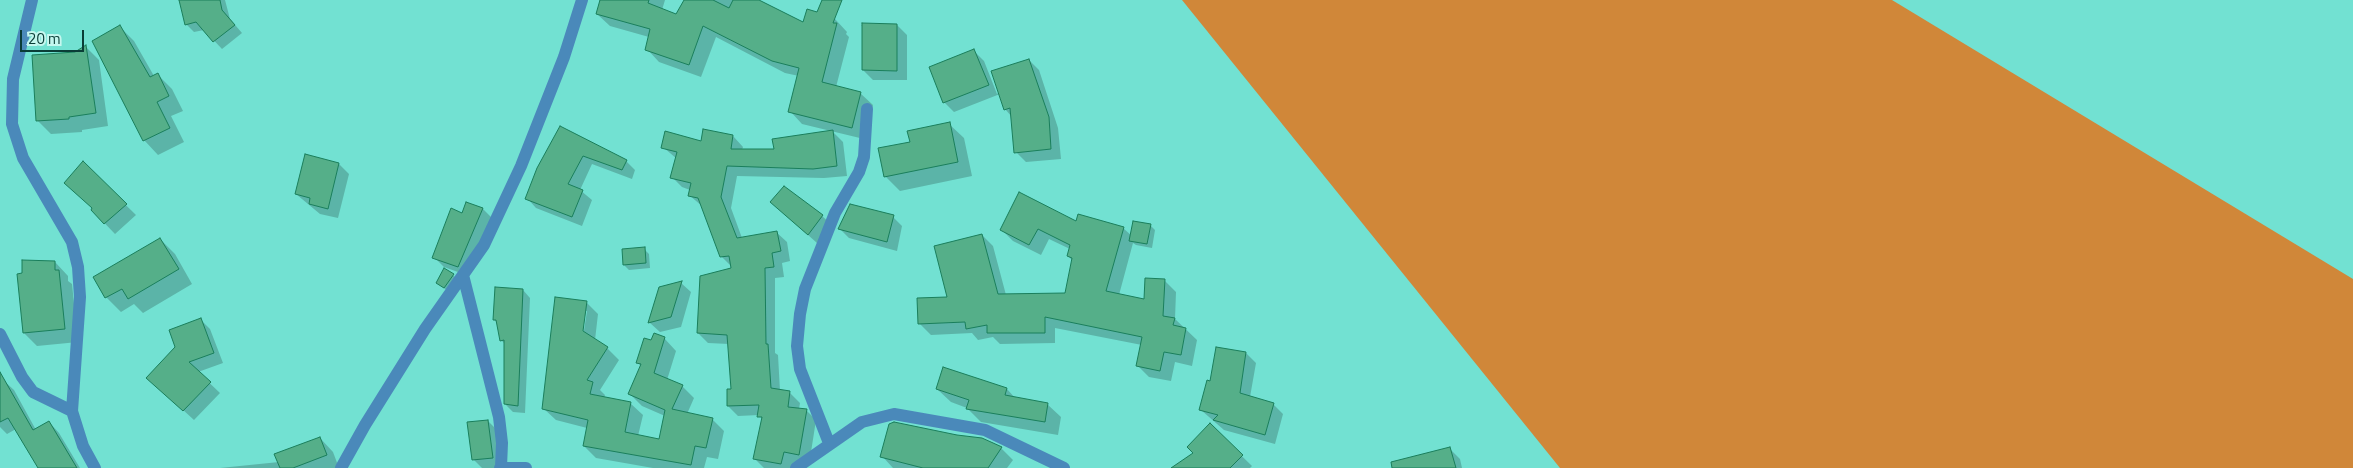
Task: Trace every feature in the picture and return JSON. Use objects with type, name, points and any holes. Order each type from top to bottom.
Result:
[{"type":"street","points":[[32,0],[13,79],[12,124],[23,158],[72,242],[78,267],[80,297],[72,411],[83,446],[95,468]]},
{"type":"street","points":[[342,468],[365,425],[426,329],[484,246],[521,166],[564,57],[582,0]]},
{"type":"street","points":[[828,443],[800,369],[797,346],[800,314],[805,289],[835,213],[860,172],[864,157],[867,109]]},
{"type":"street","points":[[463,275],[499,417],[502,443],[501,467],[526,468]]},
{"type":"street","points":[[0,334],[22,378],[33,392],[72,411]]},
{"type":"street","points":[[796,468],[828,443],[862,422],[894,414],[985,430],[1064,468]]},
{"type":"shaded area","points":[[1182,0],[1892,0],[2353,279],[2353,468],[1560,468]]},
{"type":"building","points":[[179,0],[220,0],[222,10],[235,25],[213,42],[196,22],[185,25]]},
{"type":"building","points":[[600,0],[649,0],[648,3],[676,14],[684,0],[713,0],[729,8],[733,0],[759,0],[803,22],[807,9],[817,12],[822,0],[842,0],[833,23],[837,23],[822,82],[861,92],[852,128],[788,112],[799,68],[772,61],[703,26],[689,65],[645,50],[650,29],[596,14]]},
{"type":"building","points":[[862,23],[897,24],[897,71],[862,70]]},
{"type":"building","points":[[120,25],[150,77],[158,73],[169,96],[157,102],[170,128],[143,141],[92,41]]},
{"type":"building","points":[[86,45],[96,113],[69,117],[69,119],[36,121],[32,55],[75,52]]},
{"type":"building","points":[[974,49],[989,85],[943,103],[929,67]]},
{"type":"building","points":[[1029,59],[1049,117],[1051,149],[1014,153],[1010,108],[1004,110],[991,71]]},
{"type":"building","points":[[950,122],[958,162],[884,177],[878,148],[910,142],[907,131]]},
{"type":"building","points":[[560,126],[627,160],[622,170],[583,156],[568,184],[583,190],[572,217],[525,199],[537,168]]},
{"type":"building","points":[[703,129],[733,135],[731,149],[774,149],[772,139],[833,130],[837,166],[813,169],[727,166],[721,197],[737,238],[777,231],[781,251],[772,253],[774,267],[765,268],[766,344],[768,344],[771,388],[790,391],[788,407],[807,409],[799,455],[784,452],[781,464],[753,459],[762,417],[757,417],[759,405],[727,406],[727,389],[731,389],[727,335],[697,333],[700,276],[731,268],[729,256],[720,257],[698,198],[688,196],[691,183],[670,178],[677,152],[661,148],[665,131],[701,141]]},
{"type":"building","points":[[305,154],[339,163],[328,209],[309,204],[310,198],[295,194]]},
{"type":"building","points":[[83,161],[127,204],[104,224],[91,210],[92,208],[64,183]]},
{"type":"building","points":[[784,186],[823,215],[808,235],[770,202]]},
{"type":"building","points":[[1019,192],[1076,221],[1078,214],[1124,227],[1106,291],[1144,299],[1145,278],[1165,279],[1163,316],[1175,318],[1173,325],[1186,328],[1181,355],[1164,352],[1160,371],[1136,366],[1142,337],[1045,317],[1045,333],[987,333],[987,325],[966,329],[965,322],[918,324],[917,298],[947,297],[934,246],[982,234],[998,294],[1065,293],[1072,258],[1067,256],[1070,245],[1038,229],[1029,245],[1000,230]]},
{"type":"building","points":[[466,202],[483,208],[458,267],[432,258],[451,208],[462,213]]},
{"type":"building","points":[[850,204],[894,215],[887,242],[838,229]]},
{"type":"building","points":[[1133,221],[1151,224],[1147,244],[1129,241]]},
{"type":"building","points":[[160,238],[179,269],[128,299],[122,289],[105,298],[93,277]]},
{"type":"building","points":[[645,247],[646,263],[623,265],[622,249]]},
{"type":"building","points":[[22,260],[55,261],[55,270],[59,270],[65,329],[23,333],[17,274],[22,273]]},
{"type":"building","points":[[444,268],[454,274],[444,288],[436,283]]},
{"type":"building","points":[[682,281],[671,317],[648,323],[659,287]]},
{"type":"building","points":[[495,287],[523,289],[518,406],[504,404],[504,340],[500,341],[496,320],[493,320]]},
{"type":"building","points":[[555,297],[587,301],[583,331],[608,347],[587,380],[593,382],[590,394],[631,402],[625,432],[659,439],[665,410],[628,394],[641,364],[636,363],[644,338],[651,340],[654,333],[665,337],[654,373],[683,385],[672,409],[713,418],[706,448],[695,446],[691,465],[583,446],[588,420],[542,409]]},
{"type":"building","points":[[201,318],[214,353],[189,362],[211,382],[183,411],[146,378],[175,347],[169,330]]},
{"type":"building","points":[[1216,347],[1246,352],[1240,393],[1274,403],[1265,435],[1213,420],[1218,415],[1199,410],[1207,380],[1210,381]]},
{"type":"building","points":[[943,367],[1007,388],[1005,395],[1048,403],[1045,422],[966,409],[969,400],[936,389]]},
{"type":"building","points":[[0,372],[33,430],[49,421],[77,468],[38,468],[8,418],[0,422]]},
{"type":"building","points":[[488,420],[493,458],[472,460],[467,422]]},
{"type":"building","points":[[894,422],[957,435],[982,438],[1002,447],[988,468],[923,468],[880,457],[889,424]]},
{"type":"building","points":[[1210,423],[1243,455],[1230,468],[1171,468],[1193,453],[1187,447]]},
{"type":"building","points":[[320,437],[327,455],[293,468],[280,468],[274,454]]},
{"type":"building","points":[[1450,447],[1456,468],[1392,468],[1391,462]]}]
